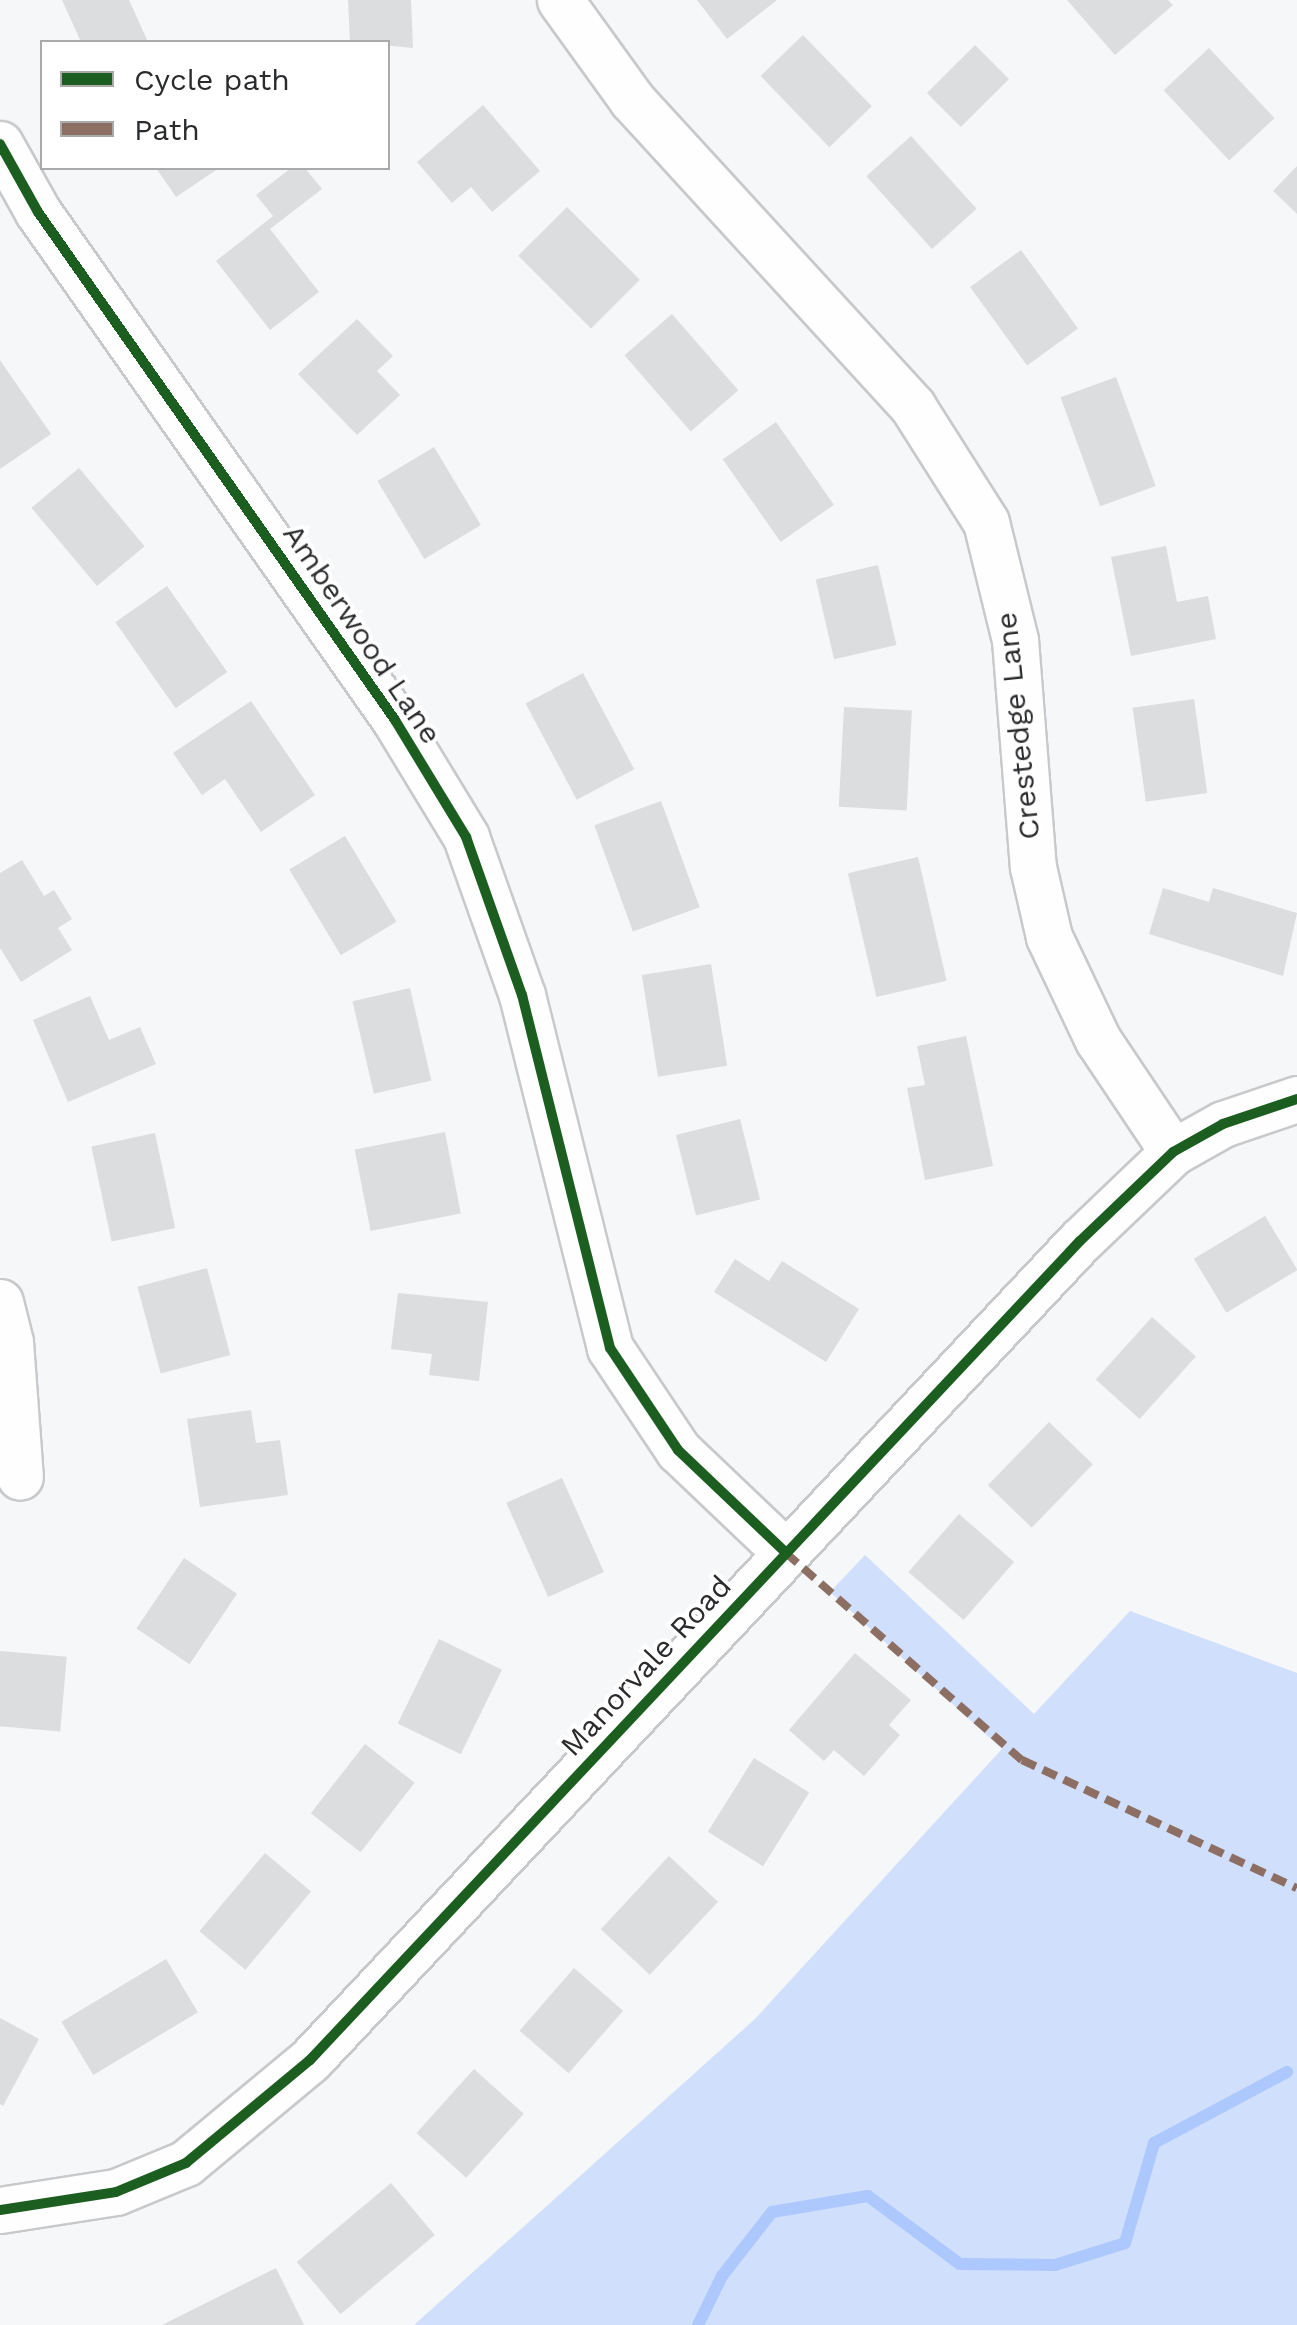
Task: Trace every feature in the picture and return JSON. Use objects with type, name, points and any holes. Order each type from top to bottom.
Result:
[{"type":"street","name":"Crestedge Lane","points":[[560,0],[632,100],[913,407],[986,522],[1015,640],[1033,867],[1050,937],[1098,1040],[1173,1152]]},
{"type":"street","name":"Amberwood Lane","points":[[0,144],[38,212],[394,720],[466,837],[522,995],[610,1348],[678,1450],[786,1553]]},
{"type":"street","name":"Manorvale Road","points":[[0,2210],[116,2192],[186,2163],[310,2060],[1080,1241],[1173,1152],[1223,1124],[1297,1099]]},
{"type":"street","points":[[0,1302],[10,1342],[20,1477]]},
{"type":"shaded area","points":[[865,1555],[1034,1714],[1130,1611],[1297,1673],[1297,2325],[414,2325],[755,2019],[1002,1749],[830,1592]]},
{"type":"building","points":[[62,0],[129,0],[147,40],[80,40]]},
{"type":"building","points":[[348,0],[411,0],[413,48],[390,46],[390,40],[350,40]]},
{"type":"building","points":[[697,0],[777,0],[727,39]]},
{"type":"building","points":[[1067,0],[1168,0],[1173,5],[1115,55]]},
{"type":"building","points":[[803,35],[872,106],[829,147],[761,76]]},
{"type":"building","points":[[975,45],[1009,79],[961,127],[927,93]]},
{"type":"building","points":[[1209,48],[1274,118],[1229,160],[1164,90]]},
{"type":"building","points":[[483,105],[540,171],[492,212],[471,187],[452,203],[417,162]]},
{"type":"building","points":[[911,136],[977,209],[932,249],[866,176]]},
{"type":"building","points":[[1297,166],[1297,214],[1273,191]]},
{"type":"building","points":[[157,170],[216,170],[176,197]]},
{"type":"building","points":[[288,170],[307,170],[322,189],[270,229],[319,292],[270,330],[216,261],[273,216],[256,195]]},
{"type":"building","points":[[567,207],[640,280],[591,329],[518,256]]},
{"type":"building","points":[[1021,250],[1078,328],[1027,366],[970,287]]},
{"type":"building","points":[[672,314],[738,390],[691,432],[624,355]]},
{"type":"building","points":[[357,319],[393,356],[377,371],[400,395],[357,435],[298,374]]},
{"type":"building","points":[[0,360],[51,434],[0,469]]},
{"type":"building","points":[[1116,377],[1156,486],[1100,506],[1061,397]]},
{"type":"building","points":[[776,422],[834,505],[781,542],[723,459]]},
{"type":"building","points":[[434,447],[481,525],[424,559],[377,481]]},
{"type":"building","points":[[79,468],[145,546],[97,586],[32,508]]},
{"type":"building","points":[[1166,546],[1177,602],[1208,596],[1216,639],[1131,656],[1111,557]]},
{"type":"building","points":[[878,565],[896,645],[834,659],[816,579]]},
{"type":"building","points":[[167,586],[227,672],[176,708],[115,622]]},
{"type":"building","points":[[583,673],[634,769],[577,800],[526,704]]},
{"type":"building","points":[[1194,699],[1207,793],[1146,802],[1133,708]]},
{"type":"building","points":[[251,701],[315,795],[261,832],[225,779],[202,795],[173,753]]},
{"type":"building","points":[[844,707],[912,711],[907,810],[839,807]]},
{"type":"building","points":[[661,801],[700,907],[633,931],[594,825]]},
{"type":"building","points":[[345,836],[397,922],[341,955],[289,869]]},
{"type":"building","points":[[918,857],[947,981],[876,997],[848,873]]},
{"type":"building","points":[[22,860],[44,896],[54,890],[72,919],[58,928],[72,950],[21,982],[0,948],[0,873]]},
{"type":"building","points":[[1163,888],[1209,902],[1213,888],[1297,913],[1283,976],[1149,934]]},
{"type":"building","points":[[711,964],[727,1066],[658,1077],[642,975]]},
{"type":"building","points":[[410,988],[431,1081],[374,1094],[353,1001]]},
{"type":"building","points":[[90,996],[109,1040],[140,1027],[156,1064],[68,1102],[33,1020]]},
{"type":"building","points":[[966,1036],[993,1166],[925,1180],[907,1088],[925,1085],[917,1046]]},
{"type":"building","points":[[740,1119],[760,1200],[696,1216],[676,1135]]},
{"type":"building","points":[[445,1132],[461,1213],[371,1231],[355,1150]]},
{"type":"building","points":[[155,1133],[175,1228],[112,1241],[91,1147]]},
{"type":"building","points":[[1265,1216],[1297,1270],[1226,1313],[1194,1259]]},
{"type":"building","points":[[735,1259],[769,1281],[782,1261],[859,1309],[826,1362],[714,1292]]},
{"type":"building","points":[[207,1268],[230,1355],[161,1374],[137,1287]]},
{"type":"building","points":[[398,1293],[488,1302],[479,1381],[429,1375],[432,1354],[391,1349]]},
{"type":"building","points":[[1152,1317],[1196,1356],[1140,1419],[1096,1379]]},
{"type":"building","points":[[251,1410],[256,1443],[280,1440],[288,1495],[200,1507],[187,1419]]},
{"type":"building","points":[[1049,1422],[1093,1464],[1032,1528],[988,1485]]},
{"type":"building","points":[[562,1478],[604,1572],[548,1597],[506,1503]]},
{"type":"building","points":[[959,1514],[1014,1562],[964,1620],[908,1572]]},
{"type":"building","points":[[184,1558],[237,1594],[190,1664],[136,1628]]},
{"type":"building","points":[[439,1639],[502,1670],[461,1754],[398,1723]]},
{"type":"building","points":[[0,1651],[67,1657],[60,1732],[0,1726]]},
{"type":"building","points":[[855,1653],[911,1700],[889,1725],[900,1735],[864,1776],[834,1750],[824,1761],[789,1730]]},
{"type":"building","points":[[365,1744],[415,1783],[360,1852],[311,1813]]},
{"type":"building","points":[[754,1758],[809,1792],[763,1866],[708,1832]]},
{"type":"building","points":[[265,1853],[311,1892],[245,1970],[199,1931]]},
{"type":"building","points":[[669,1856],[718,1902],[650,1975],[601,1929]]},
{"type":"building","points":[[166,1959],[198,2012],[93,2075],[61,2022]]},
{"type":"building","points":[[574,1968],[623,2011],[569,2073],[520,2031]]},
{"type":"building","points":[[0,2018],[39,2039],[3,2106],[0,2104]]},
{"type":"building","points":[[474,2069],[524,2114],[466,2178],[416,2133]]},
{"type":"building","points":[[391,2183],[435,2235],[340,2314],[297,2262]]},
{"type":"building","points":[[276,2268],[304,2325],[162,2325]]},
{"type":"waterway","points":[[698,2325],[722,2276],[772,2212],[868,2196],[960,2264],[1055,2265],[1125,2243],[1154,2143],[1287,2072]]},
{"type":"marked path","points":[[786,1553],[1022,1760],[1297,1888]]},
{"type":"cycle path","points":[[0,144],[38,212],[395,720],[466,837],[522,995],[610,1348],[678,1450],[786,1553]]},
{"type":"cycle path","points":[[0,2210],[116,2192],[186,2163],[310,2060],[1080,1241],[1173,1152],[1223,1124],[1297,1099]]}]
